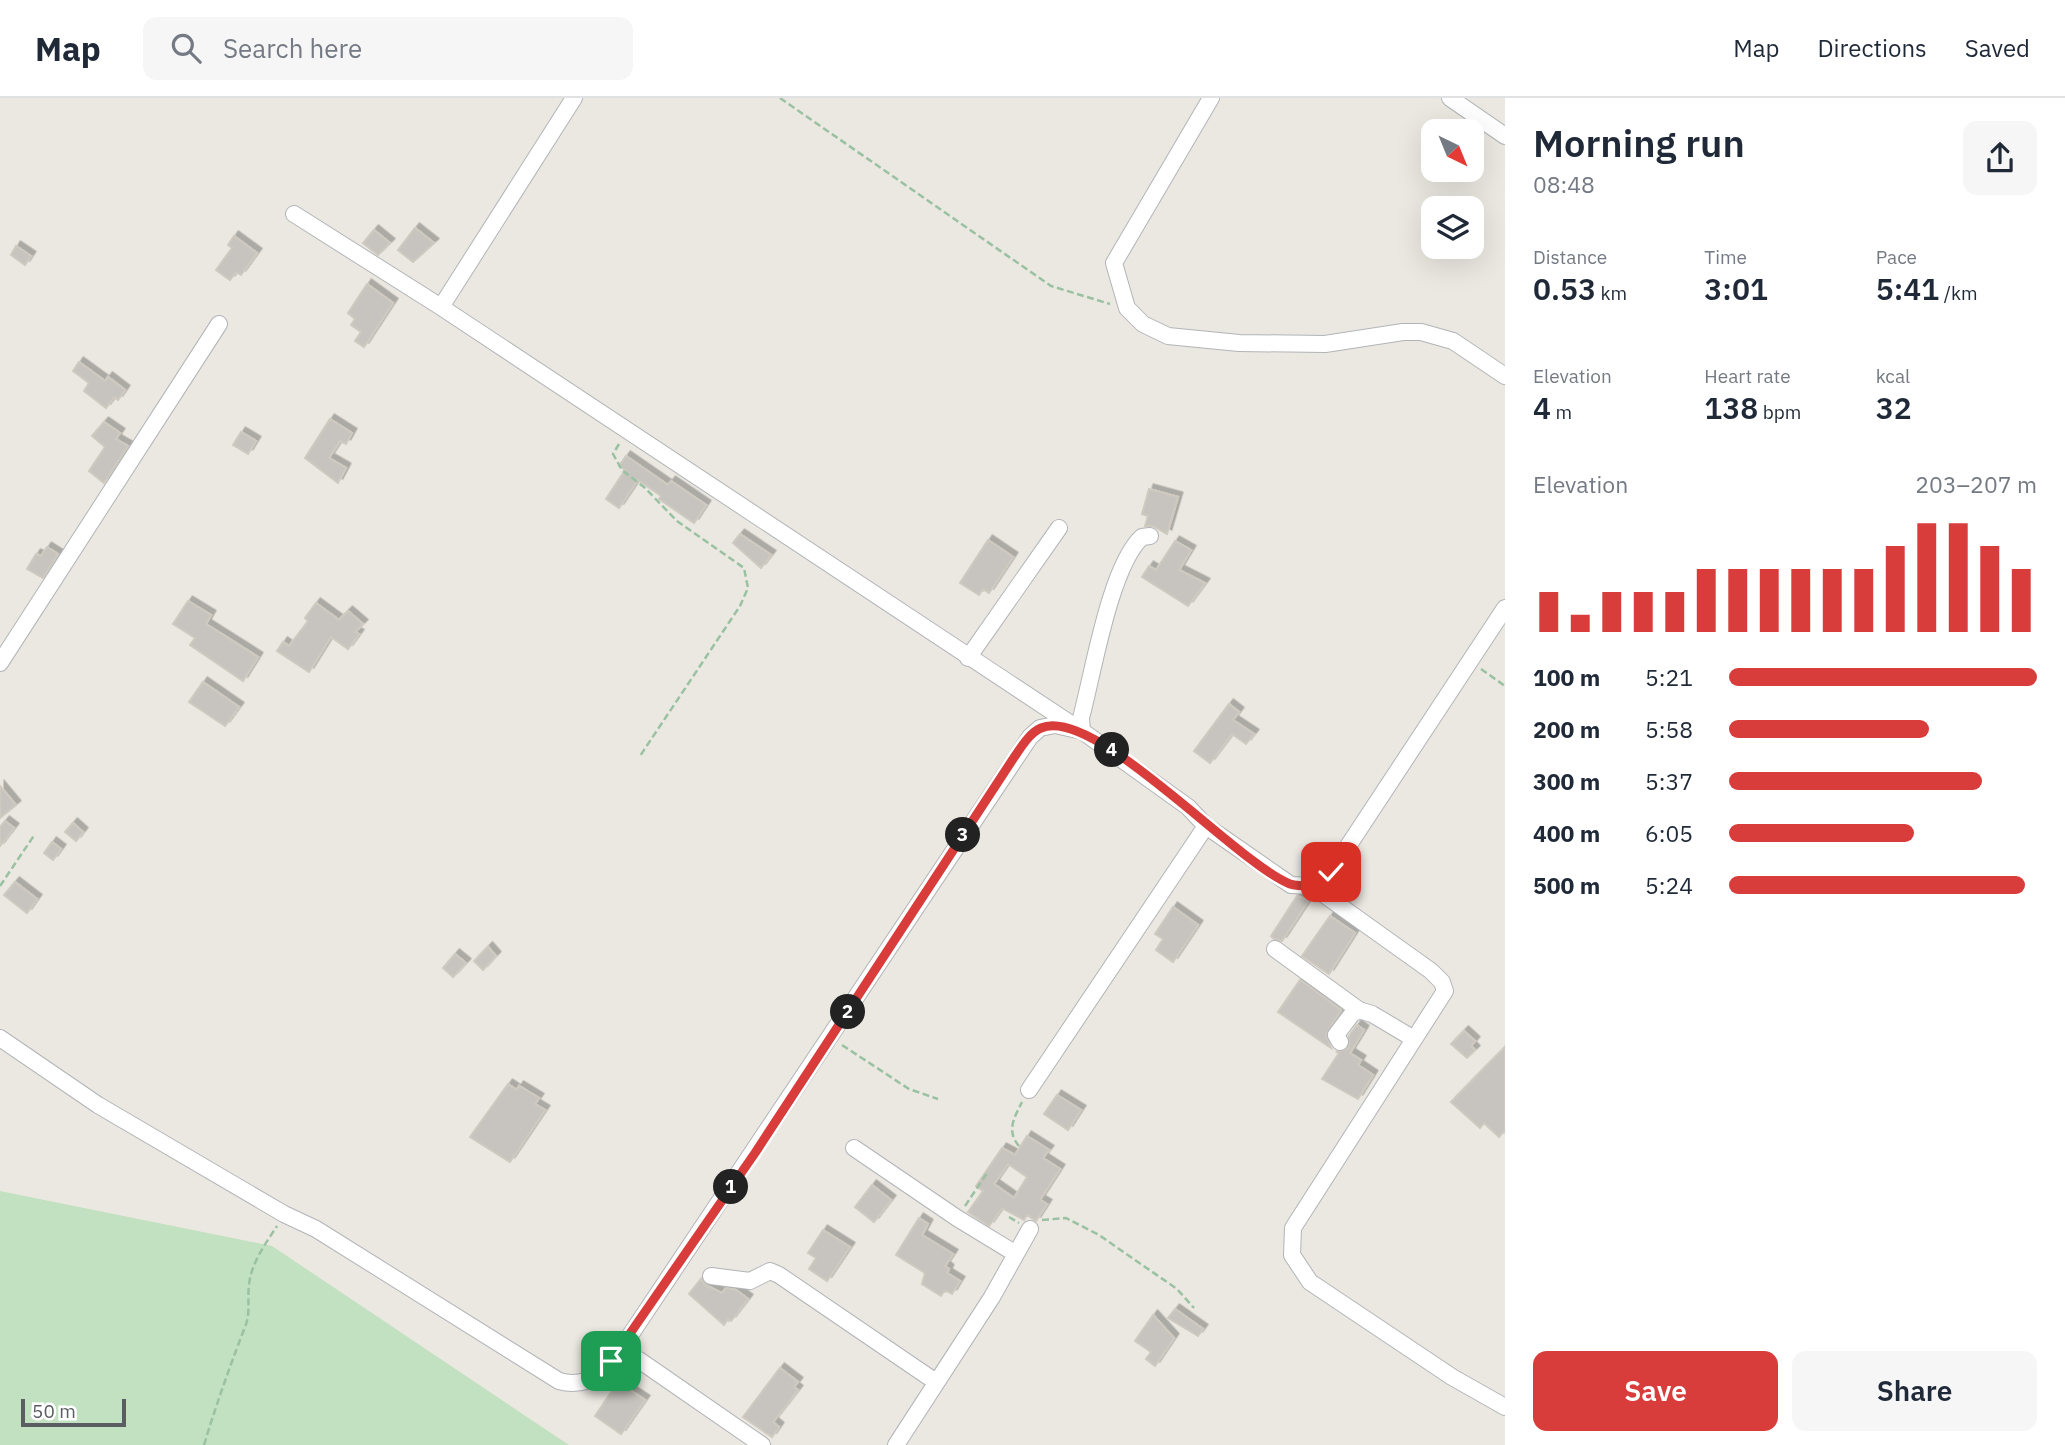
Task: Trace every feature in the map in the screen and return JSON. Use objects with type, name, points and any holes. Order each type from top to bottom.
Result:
[{"type":"street","points":[[441,307],[573,98]]},
{"type":"street","points":[[1211,98],[1114,263],[1127,309],[1143,324],[1168,336],[1239,344],[1325,344],[1403,332],[1438,335],[1478,355],[1505,376]]},
{"type":"street","points":[[1450,98],[1505,136]]},
{"type":"street","points":[[294,214],[441,307],[1082,731],[1188,807],[1206,826],[1291,884],[1312,886],[1442,982],[1445,991],[1293,1228],[1292,1255],[1310,1282],[1452,1377],[1505,1407]]},
{"type":"street","points":[[0,663],[219,324]]},
{"type":"street","points":[[968,658],[1059,528]]},
{"type":"street","points":[[1082,731],[1081,718],[1120,569],[1136,542],[1142,537],[1150,536]]},
{"type":"street","points":[[1312,886],[1331,872],[1505,608]]},
{"type":"street","points":[[0,1038],[98,1105],[284,1214],[316,1228],[559,1381],[573,1385],[585,1384],[595,1379],[611,1361],[831,1038],[1023,745],[1040,728],[1055,724],[1082,731]]},
{"type":"street","points":[[1029,1090],[1206,826]]},
{"type":"street","points":[[1275,949],[1359,1010],[1372,1014],[1414,1039]]},
{"type":"street","points":[[1340,1042],[1336,1035],[1352,1014],[1359,1010]]},
{"type":"street","points":[[854,1147],[957,1219],[1016,1254]]},
{"type":"street","points":[[896,1445],[1030,1229]]},
{"type":"street","points":[[711,1276],[750,1281],[770,1271],[779,1275],[936,1382]]},
{"type":"street","points":[[611,1361],[629,1357],[639,1360],[762,1445]]},
{"type":"path","points":[[780,98],[1051,286],[1127,309]]},
{"type":"path","points":[[627,432],[613,454],[622,471],[645,488],[677,521],[735,558],[748,578],[740,606],[640,756]]},
{"type":"path","points":[[1470,660],[1505,686]]},
{"type":"path","points":[[0,886],[35,834]]},
{"type":"path","points":[[831,1038],[885,1076],[909,1089],[938,1098]]},
{"type":"path","points":[[1019,1146],[1013,1139],[1012,1124],[1029,1090]]},
{"type":"path","points":[[957,1219],[987,1173]]},
{"type":"path","points":[[204,1445],[234,1350],[245,1326],[251,1304],[249,1284],[259,1254],[284,1214]]},
{"type":"path","points":[[1030,1229],[1043,1220],[1066,1218],[1099,1235],[1177,1289],[1194,1308]]},
{"type":"green space","points":[[0,1191],[272,1246],[569,1445],[0,1445]]},
{"type":"building","points":[[415,228],[434,243],[413,262],[398,250]]},
{"type":"building","points":[[374,230],[390,243],[378,255],[363,243]]},
{"type":"building","points":[[234,236],[257,253],[241,275],[236,272],[230,280],[216,270],[232,248],[228,245]]},
{"type":"building","points":[[16,246],[31,256],[25,265],[11,255]]},
{"type":"building","points":[[367,284],[393,303],[364,347],[355,341],[361,332],[351,325],[355,319],[348,313]]},
{"type":"building","points":[[79,362],[105,381],[108,377],[125,390],[118,400],[114,397],[106,408],[84,391],[89,383],[73,371]]},
{"type":"building","points":[[330,419],[352,433],[346,444],[340,441],[329,458],[346,468],[338,483],[305,458]]},
{"type":"building","points":[[104,422],[120,433],[116,439],[128,446],[104,483],[89,471],[105,447],[92,436]]},
{"type":"building","points":[[241,432],[256,441],[248,454],[233,445]]},
{"type":"building","points":[[626,456],[668,485],[671,481],[706,505],[694,523],[659,499],[661,496],[638,480],[619,508],[606,499],[625,470],[619,466]]},
{"type":"building","points":[[1149,489],[1178,497],[1167,534],[1153,526],[1145,526],[1148,516],[1142,514]]},
{"type":"building","points":[[740,534],[771,555],[761,568],[733,543]]},
{"type":"building","points":[[988,540],[1013,557],[989,593],[983,589],[979,595],[960,583]]},
{"type":"building","points":[[1175,541],[1191,550],[1179,570],[1205,583],[1188,606],[1142,577],[1149,566],[1156,570]]},
{"type":"building","points":[[47,547],[58,554],[43,578],[27,569],[36,554],[41,556]]},
{"type":"building","points":[[188,601],[211,615],[206,624],[258,657],[243,681],[190,645],[195,638],[173,624]]},
{"type":"building","points":[[316,603],[339,620],[348,611],[363,624],[355,632],[359,634],[348,649],[331,637],[309,672],[277,651],[283,642],[289,646],[308,621],[305,618]]},
{"type":"building","points":[[203,682],[239,707],[225,726],[189,702]]},
{"type":"building","points":[[1229,704],[1239,712],[1233,720],[1254,734],[1246,744],[1232,734],[1210,763],[1194,751]]},
{"type":"building","points":[[0,786],[16,805],[0,818]]},
{"type":"building","points":[[5,821],[14,828],[0,846],[0,827]]},
{"type":"building","points":[[73,823],[83,832],[76,841],[65,832]]},
{"type":"building","points":[[52,842],[61,849],[53,860],[44,853]]},
{"type":"building","points":[[15,882],[37,899],[27,913],[4,895]]},
{"type":"building","points":[[1297,896],[1309,900],[1282,941],[1274,939],[1271,936]]},
{"type":"building","points":[[1173,907],[1198,925],[1173,962],[1156,950],[1163,939],[1155,934]]},
{"type":"building","points":[[1330,916],[1355,933],[1329,974],[1302,956]]},
{"type":"building","points":[[488,947],[496,956],[483,970],[474,961]]},
{"type":"building","points":[[455,954],[466,963],[453,977],[443,968]]},
{"type":"building","points":[[1300,980],[1341,1010],[1326,1034],[1331,1048],[1278,1012]]},
{"type":"building","points":[[1357,1025],[1364,1030],[1350,1053],[1361,1060],[1358,1065],[1373,1075],[1358,1099],[1322,1079],[1339,1053],[1337,1052],[1349,1048],[1349,1036]]},
{"type":"building","points":[[1464,1031],[1475,1041],[1471,1046],[1475,1050],[1467,1058],[1451,1044]]},
{"type":"building","points":[[1505,1047],[1505,1130],[1499,1137],[1484,1123],[1480,1128],[1451,1102]]},
{"type":"building","points":[[508,1084],[517,1090],[519,1086],[539,1098],[535,1104],[545,1110],[510,1162],[470,1137]]},
{"type":"building","points":[[1057,1095],[1081,1110],[1068,1130],[1044,1114]]},
{"type":"building","points":[[1027,1136],[1049,1150],[1043,1158],[1060,1169],[1040,1200],[1047,1204],[1036,1221],[1027,1215],[1024,1220],[1002,1208],[989,1226],[968,1212],[983,1191],[976,1186],[1002,1148],[1015,1155]],"holes":[[[1008,1164],[1027,1177],[1014,1198],[994,1184]]]},
{"type":"building","points":[[872,1185],[891,1200],[874,1222],[855,1207]]},
{"type":"building","points":[[919,1218],[928,1224],[922,1235],[953,1254],[945,1266],[949,1269],[947,1273],[960,1281],[952,1294],[945,1290],[941,1296],[922,1284],[925,1273],[896,1255]]},
{"type":"building","points":[[823,1230],[850,1247],[827,1281],[809,1269],[816,1258],[808,1253]]},
{"type":"building","points":[[701,1279],[705,1285],[722,1293],[726,1288],[736,1290],[748,1299],[731,1321],[728,1319],[724,1325],[689,1294]]},
{"type":"building","points":[[1175,1309],[1203,1329],[1198,1336],[1168,1318]]},
{"type":"building","points":[[1153,1315],[1174,1338],[1155,1366],[1146,1359],[1151,1352],[1135,1341]]},
{"type":"building","points":[[780,1368],[798,1382],[794,1387],[798,1390],[773,1422],[779,1427],[772,1437],[743,1417]]},
{"type":"building","points":[[618,1382],[645,1400],[621,1434],[595,1416]]},
{"type":"route","points":[[611,1361],[755,1153],[1013,759],[1040,728],[1055,724],[1082,731],[1188,807],[1206,826],[1291,884],[1312,886],[1331,872]]}]
